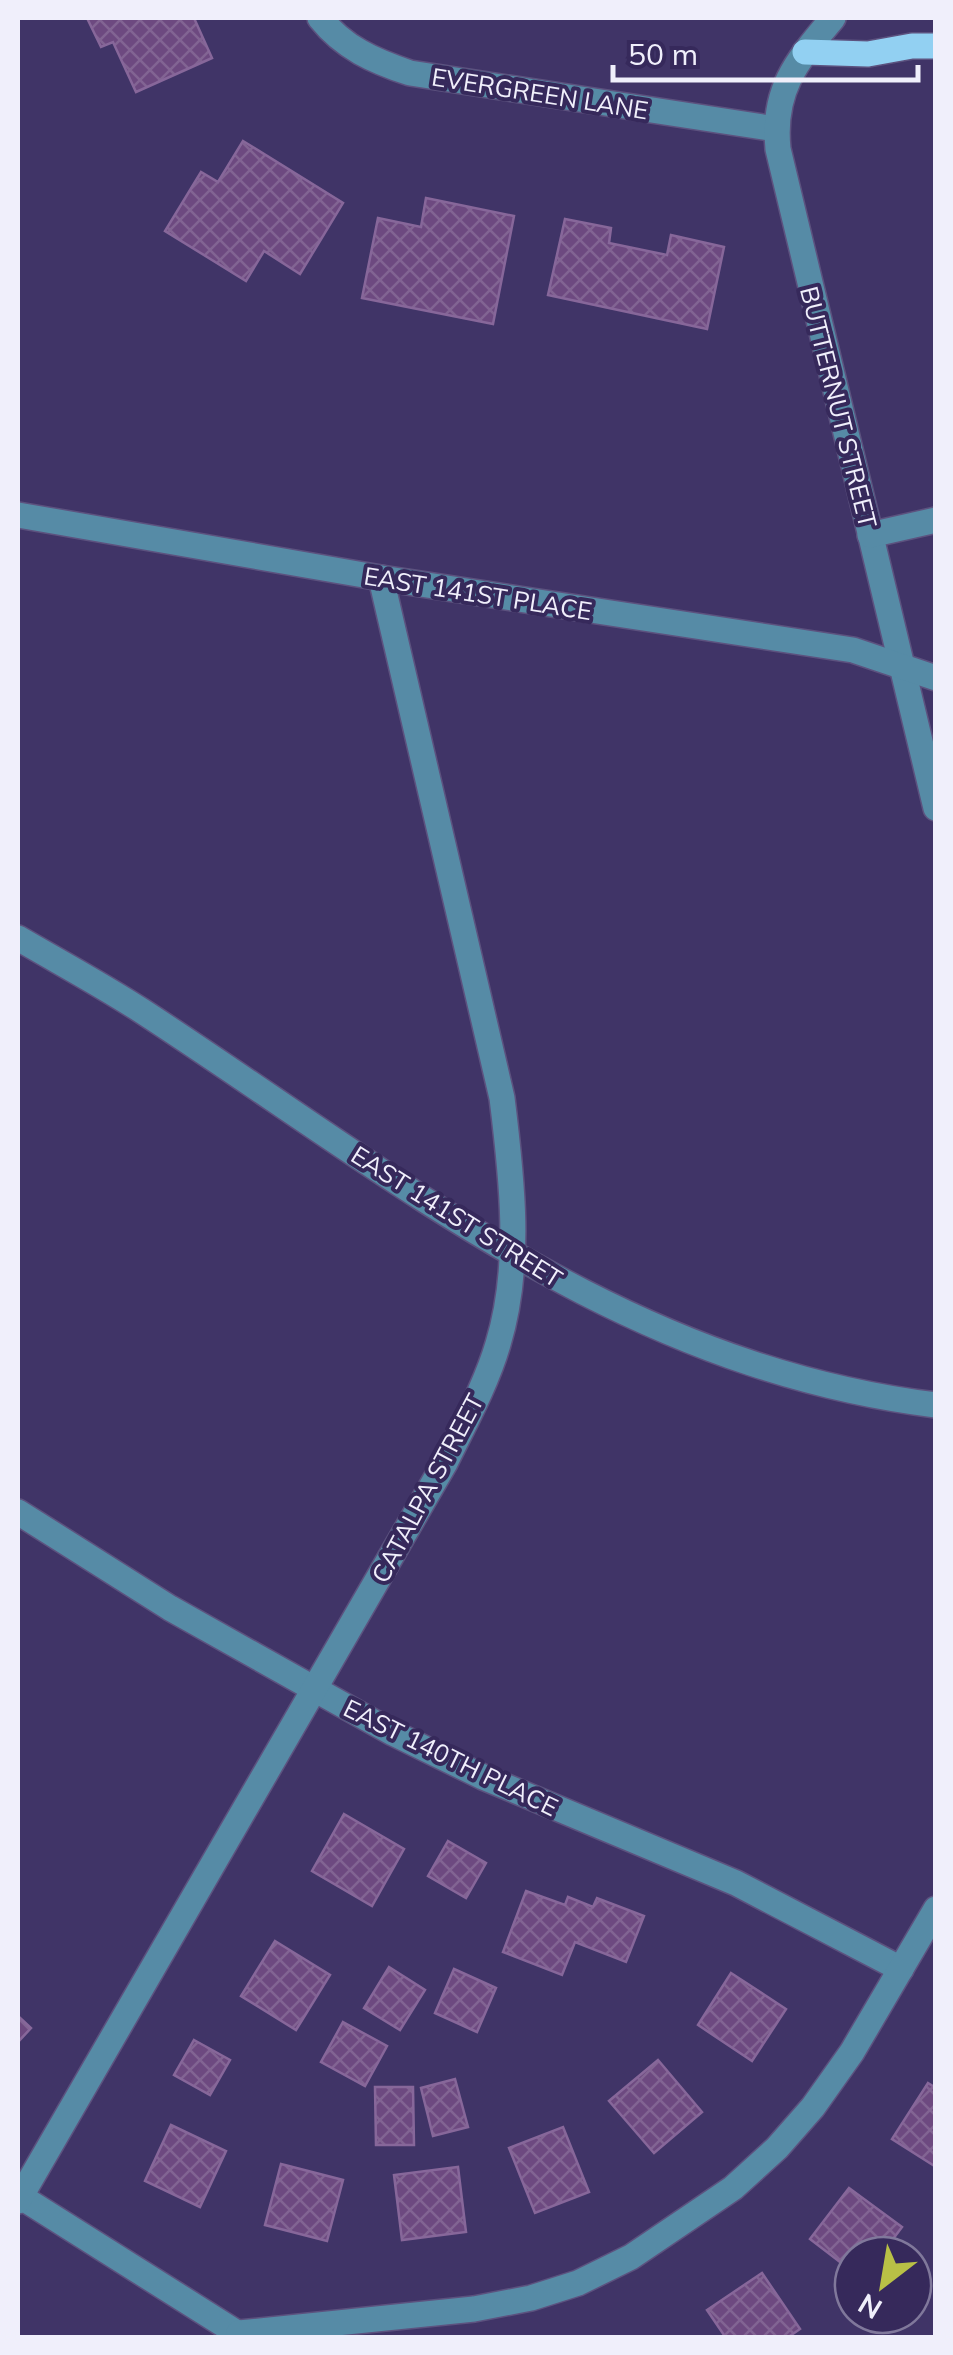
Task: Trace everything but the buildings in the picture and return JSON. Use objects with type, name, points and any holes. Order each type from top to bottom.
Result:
[{"type":"main road","points":[[805,52],[868,54],[936,46]]},
{"type":"street","name":"EVERGREEN LANE","points":[[320,18],[362,56],[410,74],[776,129]]},
{"type":"street","name":"BUTTERNUT STREET","points":[[832,18],[784,87],[776,129],[790,208],[936,808]]},
{"type":"street","name":"EAST 141ST PLACE","points":[[18,515],[381,578],[853,650],[936,678]]},
{"type":"street","points":[[870,535],[936,520]]},
{"type":"street","name":"CATALPA STREET","points":[[18,2198],[444,1463],[481,1390],[498,1343],[513,1254],[502,1098],[381,578]]},
{"type":"street","name":"EAST 141ST STREET","points":[[18,938],[138,1008],[440,1212],[574,1289],[677,1337],[812,1382],[890,1400],[936,1405]]},
{"type":"street","name":"EAST 140TH PLACE","points":[[18,1512],[170,1608],[483,1777],[792,1910],[901,1970]]},
{"type":"street","points":[[18,2198],[242,2335],[493,2306],[530,2298],[578,2282],[630,2257],[733,2188],[776,2148],[852,2052],[936,1909]]}]
